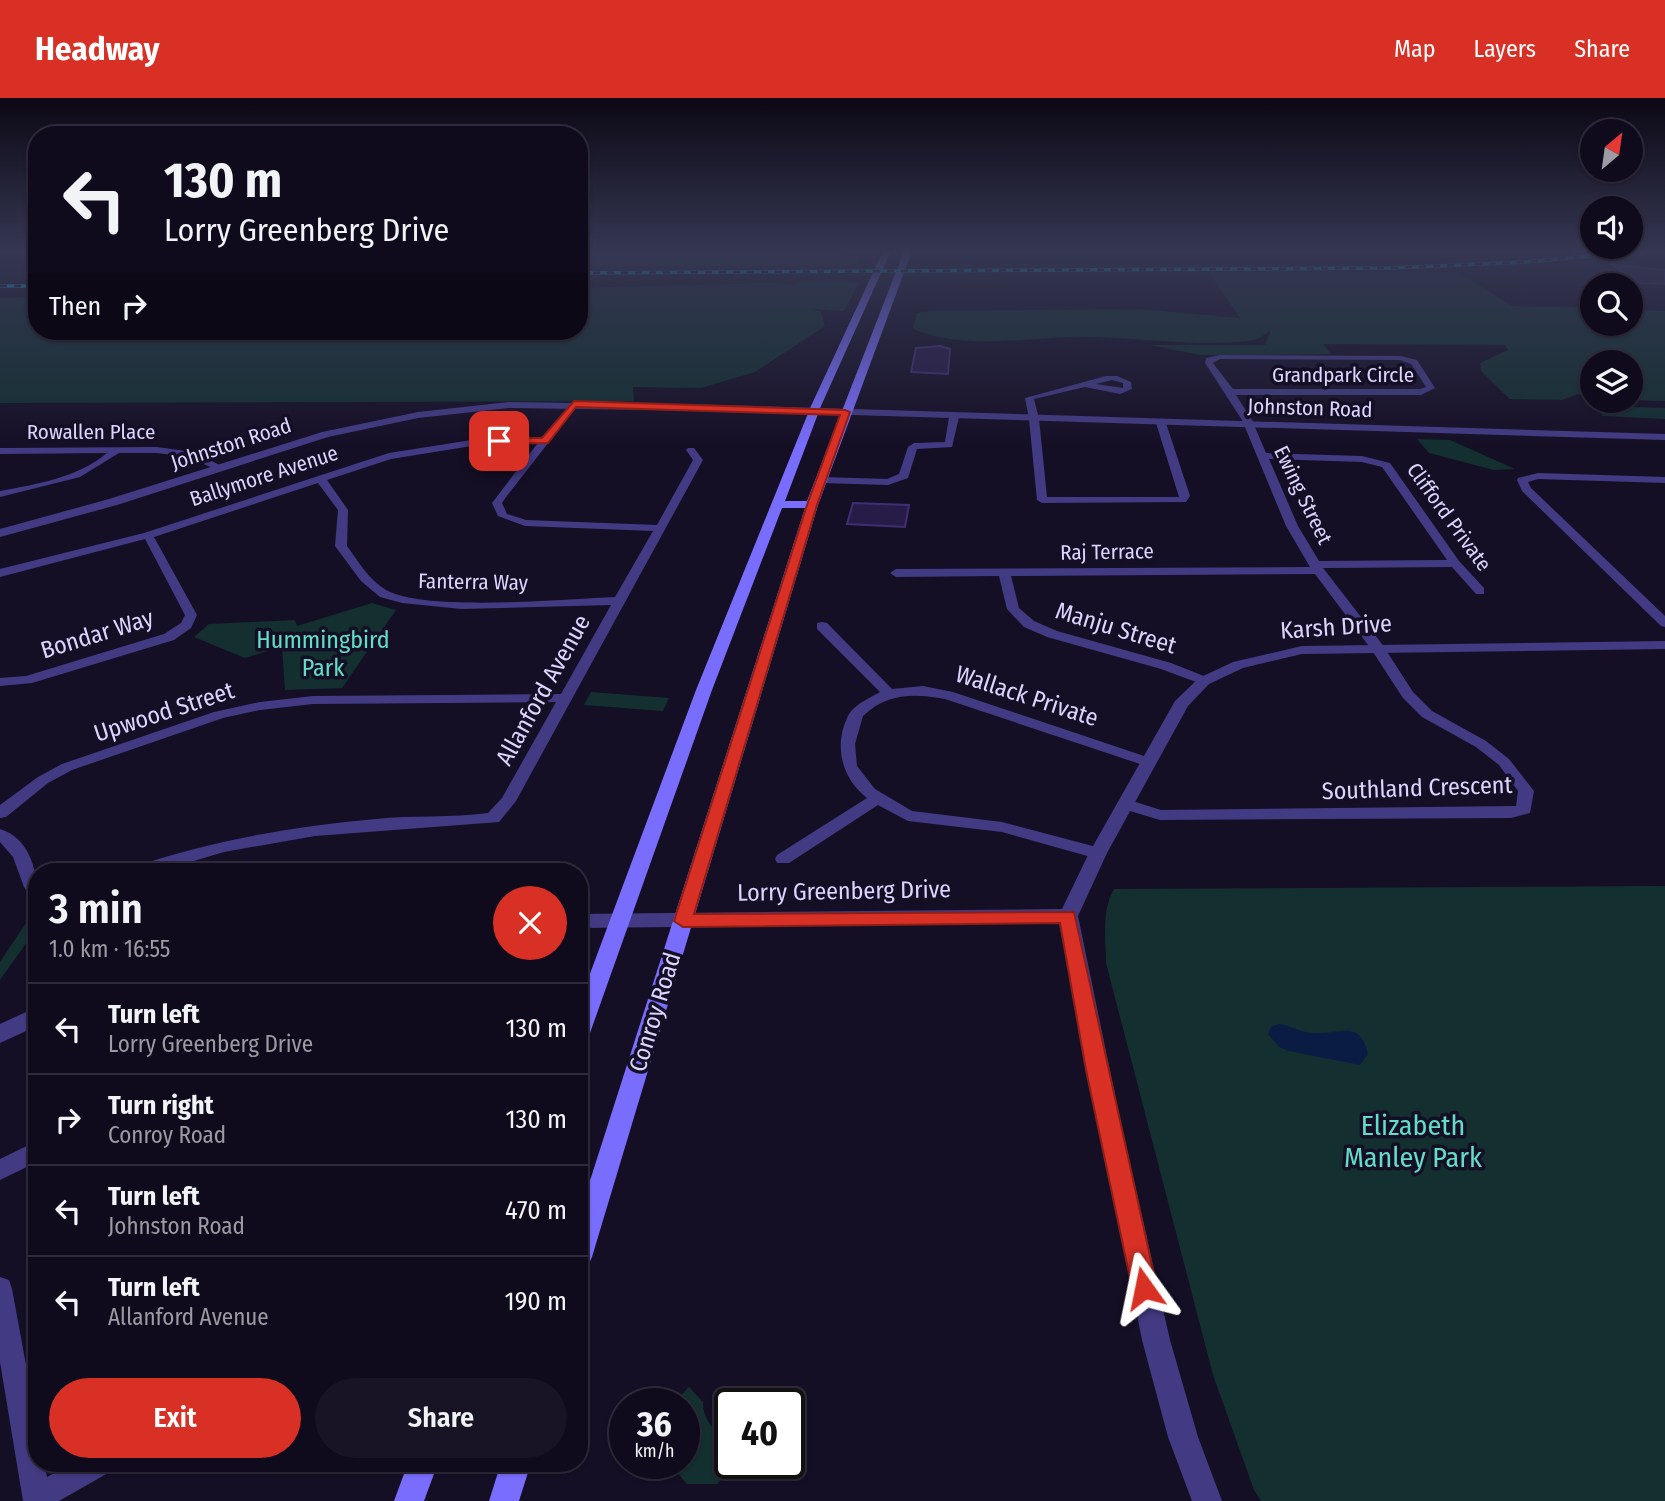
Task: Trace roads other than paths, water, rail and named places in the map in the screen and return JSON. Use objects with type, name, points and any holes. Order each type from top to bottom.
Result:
[{"type":"main road","points":[[588,1009],[704,690],[814,413],[857,316]]},
{"type":"main road","name":"Conroy Road","points":[[588,1228],[812,505],[882,316]]},
{"type":"main road","points":[[778,504],[812,505]]},
{"type":"main road","points":[[409,1501],[420,1472]]},
{"type":"main road","points":[[504,1501],[513,1472]]},
{"type":"street","name":"Grandpark Circle","points":[[1230,392],[1421,392],[1431,388],[1413,362],[1401,358],[1220,357],[1209,360],[1249,426]]},
{"type":"street","points":[[1084,384],[1029,398],[1034,419],[1039,496],[1051,502],[1182,500],[1185,496],[1161,423]]},
{"type":"street","name":"Johnston Road","points":[[0,533],[64,517],[352,428],[418,415],[477,408],[572,406],[1665,437]]},
{"type":"street","points":[[572,406],[501,496],[497,503],[503,516],[525,523],[661,528]]},
{"type":"street","points":[[821,480],[888,482],[899,479],[904,476],[914,446],[949,445],[954,417]]},
{"type":"street","name":"Ewing Street","points":[[1249,426],[1292,526],[1317,567],[1377,647]]},
{"type":"street","name":"Ballymore Avenue","points":[[0,573],[148,534],[388,456],[478,442],[545,441]]},
{"type":"street","points":[[0,494],[83,473],[105,462],[117,450]]},
{"type":"street","name":"Rowallen Place","points":[[0,451],[117,450],[190,454],[221,468]]},
{"type":"street","name":"Allanford Avenue","points":[[165,863],[280,836],[376,824],[493,818],[508,801],[567,698],[698,460],[691,450]]},
{"type":"street","name":"Clifford Private","points":[[1262,456],[1362,459],[1386,465],[1455,563],[1480,591]]},
{"type":"street","points":[[1665,489],[1660,480],[1538,476],[1522,480],[1526,489],[1665,623]]},
{"type":"street","name":"Fanterra Way","points":[[320,478],[343,510],[341,546],[375,589],[385,595],[436,603],[621,601]]},
{"type":"street","name":"Bondar Way","points":[[0,682],[27,680],[169,637],[186,625],[191,615],[148,534]]},
{"type":"street","name":"Raj Terrace","points":[[896,573],[1455,563]]},
{"type":"street","name":"Manju Street","points":[[1004,573],[1013,609],[1029,624],[1052,634],[1166,666],[1205,681]]},
{"type":"street","points":[[822,626],[889,694]]},
{"type":"street","name":"Karsh Drive","points":[[1068,916],[1098,853],[1181,704],[1205,681],[1238,664],[1278,654],[1377,647],[1665,645]]},
{"type":"street","name":"Southland Crescent","points":[[1126,804],[1160,814],[1511,813],[1524,809],[1526,791],[1504,762],[1481,744],[1427,714],[1408,695],[1377,647]]},
{"type":"street","name":"Wallack Private","points":[[1098,853],[1002,827],[908,816],[877,799],[869,793],[849,766],[848,744],[856,715],[863,708],[889,694],[923,690],[948,695],[1148,762]]},
{"type":"street","name":"Upwood Street","points":[[0,813],[43,780],[68,767],[219,715],[260,706],[313,700],[567,698]]},
{"type":"street","points":[[782,859],[877,799]]},
{"type":"street","points":[[0,835],[8,839],[23,858],[28,872]]},
{"type":"street","points":[[1068,916],[1097,1075],[1162,1368],[1191,1463],[1207,1501]]},
{"type":"street","name":"Lorry Greenberg Drive","points":[[588,921],[1068,916]]},
{"type":"street","points":[[0,1034],[28,1020]]},
{"type":"street","points":[[0,1170],[28,1156]]},
{"type":"street","points":[[0,1289],[28,1449]]},
{"type":"street","points":[[32,1472],[37,1500],[83,1472]]},
{"type":"water","points":[[1279,1024],[1312,1033],[1353,1032],[1364,1043],[1368,1054],[1360,1065],[1289,1051],[1279,1047],[1268,1034],[1271,1027]]},
{"type":"park label","name":"Hummingbird Park","points":[[323,654]]},
{"type":"park label","name":"Elizabeth Manley Park","points":[[1413,1141]]}]
